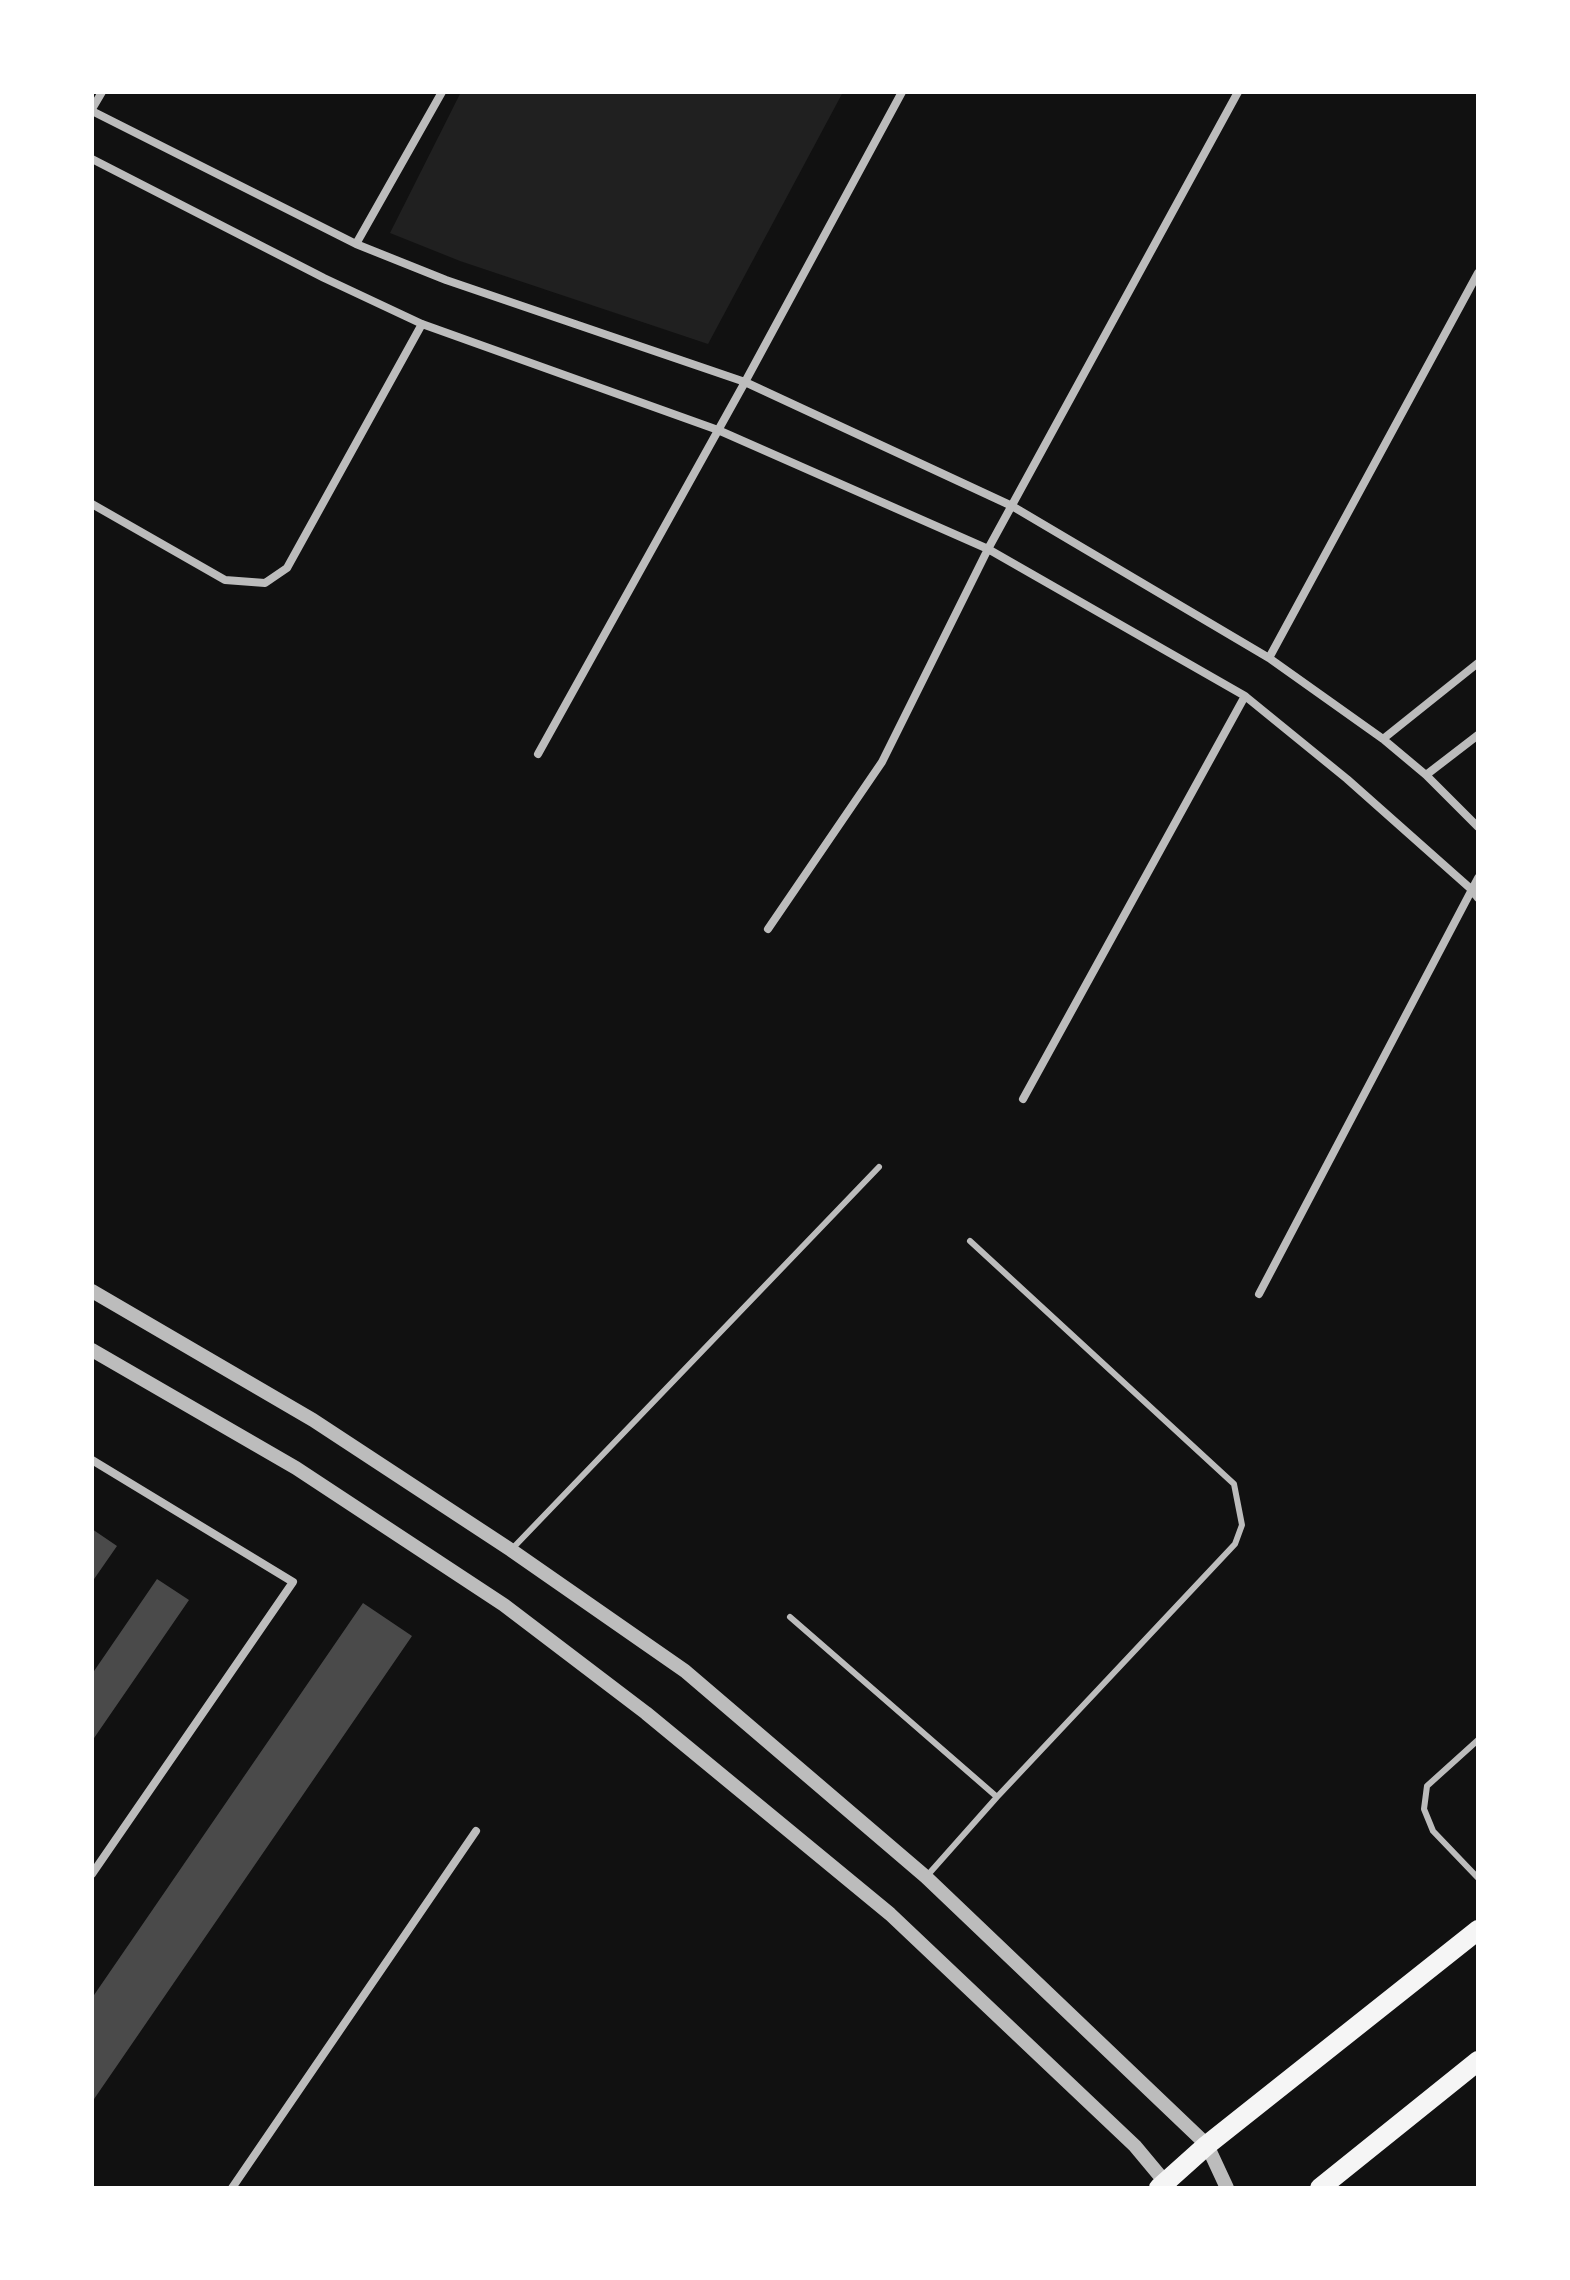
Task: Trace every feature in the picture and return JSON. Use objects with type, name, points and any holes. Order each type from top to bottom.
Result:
[{"type":"main road","points":[[1165,2186],[1207,2145],[1478,1930]]},
{"type":"main road","points":[[1320,2188],[1478,2061]]},
{"type":"street","points":[[102,92],[92,110],[356,244],[446,280],[745,382],[1012,506],[1269,658],[1383,739],[1426,775],[1478,827]]},
{"type":"street","points":[[356,244],[442,92]]},
{"type":"street","points":[[538,754],[902,92]]},
{"type":"street","points":[[768,929],[882,762],[988,549],[1238,92]]},
{"type":"street","points":[[92,159],[324,278],[422,324],[718,430],[988,549],[1245,696],[1347,779],[1478,898]]},
{"type":"street","points":[[1269,658],[1478,274]]},
{"type":"street","points":[[92,504],[225,580],[265,583],[287,568],[422,324]]},
{"type":"street","points":[[1383,739],[1478,663]]},
{"type":"street","points":[[1023,1099],[1245,696]]},
{"type":"street","points":[[1426,775],[1478,735]]},
{"type":"street","points":[[1259,1294],[1478,878]]},
{"type":"street","points":[[92,1291],[313,1420],[511,1550],[685,1671],[926,1877],[1207,2145],[1227,2188]]},
{"type":"street","points":[[92,1350],[296,1468],[504,1605],[646,1713],[890,1914],[1135,2146],[1165,2186]]},
{"type":"street","points":[[92,1460],[293,1582],[92,1874]]},
{"type":"street","points":[[232,2188],[476,1831]]},
{"type":"lane","points":[[511,1550],[879,1167]]},
{"type":"lane","points":[[926,1877],[1235,1544],[1242,1525],[1234,1484],[970,1241]]},
{"type":"lane","points":[[790,1617],[997,1797]]},
{"type":"lane","points":[[1478,1740],[1427,1786],[1424,1809],[1433,1831],[1478,1878]]},
{"type":"shaded area","points":[[461,92],[843,92],[708,344],[460,261],[390,233]]},
{"type":"building","points":[[92,1529],[117,1546],[92,1582]]},
{"type":"building","points":[[157,1579],[189,1600],[92,1741],[92,1674]]},
{"type":"building","points":[[363,1603],[412,1636],[92,2102],[92,1998]]}]
